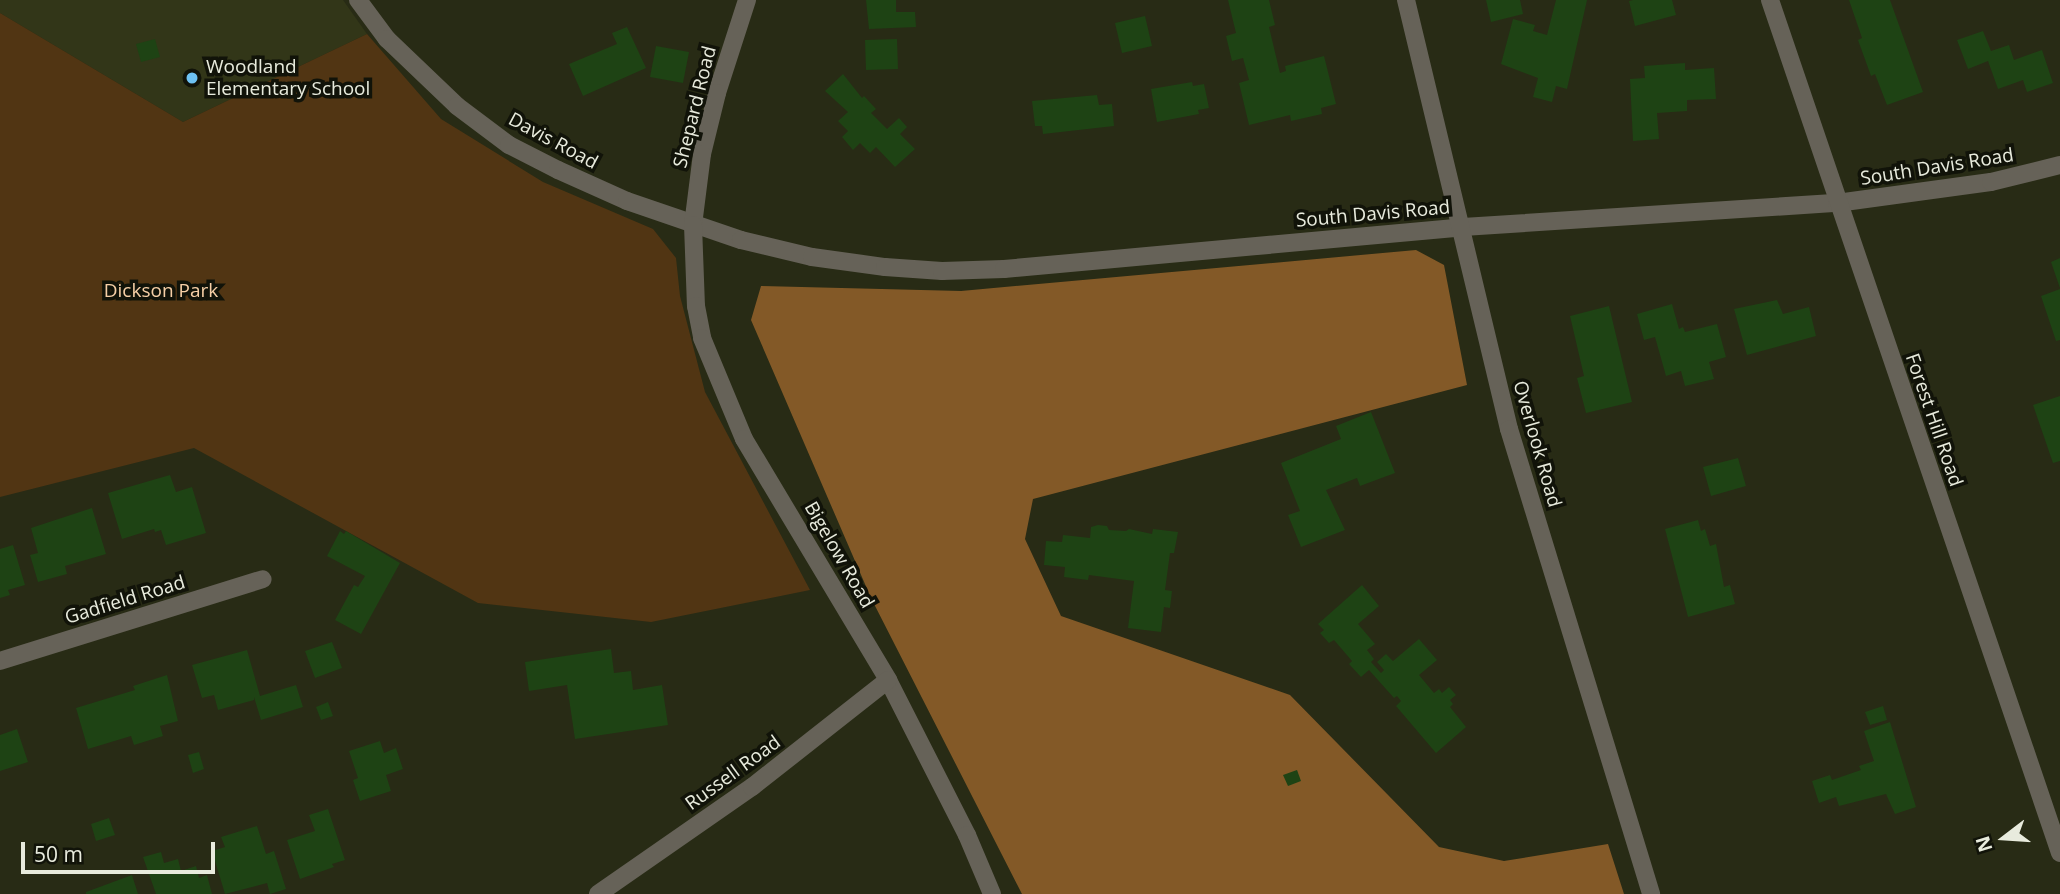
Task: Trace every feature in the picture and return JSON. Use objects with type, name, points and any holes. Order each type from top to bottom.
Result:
[{"type":"street","name":"Davis Road","points":[[358,0],[387,38],[422,74],[457,106],[509,145],[627,201],[693,225]]},
{"type":"street","name":"Shepard Road","points":[[693,225],[702,154],[747,0]]},
{"type":"street","name":"Overlook Road","points":[[1406,0],[1515,452],[1651,894]]},
{"type":"street","name":"Forest Hill Road","points":[[1770,0],[2060,853]]},
{"type":"street","name":"South Davis Road","points":[[693,225],[812,257],[942,271],[1004,270],[1462,227],[1837,203],[1991,182],[2060,165]]},
{"type":"street","name":"Bigelow Road","points":[[693,225],[696,306],[702,338],[718,382],[744,439],[888,680],[967,835],[992,894]]},
{"type":"street","name":"Gadfield Road","points":[[0,661],[263,579]]},
{"type":"street","name":"Russell Road","points":[[598,894],[752,787],[888,680]]},
{"type":"shaded area","name":"Woodland Elementary School","points":[[0,0],[343,0],[367,34],[183,122],[0,13]]},
{"type":"shaded area","points":[[1416,250],[1444,265],[1467,385],[1033,499],[1025,539],[1061,616],[1290,695],[1439,847],[1504,861],[1608,844],[1624,894],[1022,894],[871,598],[751,320],[761,286],[961,291]]},
{"type":"green space","name":"Dickson Park","points":[[0,13],[183,122],[367,34],[441,119],[543,182],[653,229],[676,258],[680,296],[705,392],[810,590],[651,622],[478,603],[194,448],[0,497]]},
{"type":"building","points":[[866,0],[896,0],[896,12],[915,12],[916,27],[869,29]]},
{"type":"building","points":[[1228,0],[1269,0],[1275,25],[1269,27],[1280,73],[1286,71],[1285,66],[1324,56],[1336,104],[1321,108],[1322,114],[1291,121],[1290,115],[1249,125],[1239,83],[1249,80],[1243,58],[1232,61],[1226,36],[1236,33]]},
{"type":"building","points":[[1486,0],[1520,0],[1523,14],[1491,22]]},
{"type":"building","points":[[1556,0],[1587,0],[1567,89],[1556,86],[1552,102],[1533,97],[1538,78],[1501,64],[1513,19],[1535,25],[1533,31],[1547,35]]},
{"type":"building","points":[[1672,0],[1676,15],[1635,26],[1629,1]]},
{"type":"building","points":[[1849,0],[1890,0],[1923,92],[1887,105],[1875,74],[1871,76],[1858,40],[1862,38]]},
{"type":"building","points":[[1145,16],[1152,46],[1122,53],[1115,23]]},
{"type":"building","points":[[627,27],[646,68],[583,96],[569,64],[617,44],[612,33]]},
{"type":"building","points":[[1983,31],[1991,51],[2009,45],[2014,60],[2042,50],[2053,83],[2027,92],[2023,80],[1998,89],[1988,61],[1968,69],[1957,40]]},
{"type":"building","points":[[155,39],[160,57],[141,62],[136,44]]},
{"type":"building","points":[[897,39],[898,69],[866,70],[865,40]]},
{"type":"building","points":[[656,46],[689,52],[683,83],[650,77]]},
{"type":"building","points":[[1685,63],[1685,70],[1714,68],[1716,99],[1687,100],[1687,111],[1657,113],[1659,139],[1633,141],[1630,79],[1645,78],[1644,66]]},
{"type":"building","points":[[843,74],[862,98],[864,96],[876,109],[871,113],[887,129],[899,118],[907,127],[900,134],[915,149],[895,167],[876,147],[870,153],[860,143],[853,150],[842,137],[848,131],[838,121],[848,112],[825,91]]},
{"type":"building","points":[[1192,82],[1193,86],[1204,84],[1209,108],[1198,110],[1199,114],[1157,122],[1151,89]]},
{"type":"building","points":[[1097,95],[1099,105],[1112,104],[1114,126],[1043,134],[1042,126],[1035,126],[1032,101]]},
{"type":"building","points":[[2060,258],[2060,288],[2051,262]]},
{"type":"building","points":[[2060,289],[2060,340],[2056,341],[2041,296]]},
{"type":"building","points":[[1777,300],[1783,314],[1809,307],[1816,336],[1747,355],[1734,309]]},
{"type":"building","points":[[1672,304],[1679,329],[1683,327],[1685,332],[1717,324],[1726,357],[1709,362],[1714,379],[1685,386],[1681,371],[1666,376],[1655,337],[1644,340],[1637,314]]},
{"type":"building","points":[[1609,306],[1632,402],[1586,413],[1577,378],[1584,376],[1570,316]]},
{"type":"building","points":[[2060,396],[2060,461],[2053,463],[2033,405]]},
{"type":"building","points":[[1371,412],[1395,473],[1360,486],[1357,478],[1326,490],[1345,530],[1301,547],[1288,515],[1300,511],[1281,463],[1341,439],[1336,426]]},
{"type":"building","points":[[1738,458],[1746,486],[1711,496],[1703,467]]},
{"type":"building","points":[[170,475],[176,492],[192,487],[206,533],[166,545],[161,530],[155,532],[154,529],[122,539],[108,493]]},
{"type":"building","points":[[92,508],[106,554],[65,566],[67,574],[38,582],[30,555],[38,553],[31,528]]},
{"type":"building","points":[[1698,520],[1701,531],[1705,529],[1710,546],[1716,544],[1724,587],[1730,585],[1735,604],[1688,617],[1665,529]]},
{"type":"building","points":[[1107,526],[1109,530],[1129,529],[1152,534],[1153,529],[1178,532],[1174,553],[1170,553],[1165,590],[1172,591],[1170,608],[1164,607],[1161,632],[1128,628],[1134,581],[1089,575],[1088,580],[1064,577],[1065,567],[1044,565],[1046,541],[1062,542],[1063,535],[1090,538],[1091,527]]},
{"type":"building","points":[[340,531],[344,534],[346,531],[400,563],[361,634],[335,620],[354,585],[358,587],[365,576],[327,556]]},
{"type":"building","points":[[13,545],[25,585],[8,590],[10,595],[0,598],[0,549]]},
{"type":"building","points":[[1362,585],[1379,606],[1358,624],[1375,644],[1367,650],[1374,659],[1371,662],[1381,673],[1384,670],[1377,662],[1386,654],[1393,661],[1419,639],[1437,660],[1419,675],[1434,693],[1439,689],[1442,693],[1449,687],[1456,695],[1450,700],[1453,704],[1450,707],[1466,727],[1436,753],[1396,706],[1401,701],[1397,696],[1394,698],[1369,670],[1361,677],[1349,664],[1352,661],[1334,640],[1329,643],[1320,633],[1324,630],[1318,624]]},
{"type":"building","points":[[332,642],[342,668],[315,678],[305,651]]},
{"type":"building","points":[[611,649],[614,673],[631,671],[633,690],[662,685],[668,725],[575,739],[567,685],[529,691],[525,662]]},
{"type":"building","points":[[247,650],[260,696],[296,685],[303,707],[261,720],[254,697],[254,700],[218,710],[214,695],[202,698],[192,665]]},
{"type":"building","points":[[167,675],[178,721],[160,726],[163,736],[134,745],[131,736],[88,749],[76,708],[135,690],[133,686]]},
{"type":"building","points":[[328,702],[333,716],[321,720],[316,707]]},
{"type":"building","points":[[1883,706],[1887,720],[1870,725],[1865,712]]},
{"type":"building","points":[[1890,722],[1916,807],[1895,814],[1886,794],[1839,806],[1836,797],[1819,803],[1812,781],[1830,775],[1832,780],[1861,770],[1859,766],[1874,761],[1864,731]]},
{"type":"building","points":[[17,729],[28,762],[0,771],[0,735]]},
{"type":"building","points":[[380,741],[384,753],[396,748],[403,769],[386,775],[391,791],[360,801],[353,780],[358,778],[349,751]]},
{"type":"building","points":[[199,752],[204,769],[193,773],[188,755]]},
{"type":"building","points":[[1297,770],[1301,781],[1288,786],[1283,775]]},
{"type":"building","points":[[328,809],[345,860],[332,864],[334,867],[300,879],[287,840],[315,831],[309,815]]},
{"type":"building","points":[[109,818],[115,835],[96,841],[91,824]]},
{"type":"building","points":[[257,826],[266,854],[274,851],[286,889],[270,894],[267,883],[225,894],[212,851],[225,847],[221,837]]},
{"type":"building","points":[[161,852],[164,863],[178,859],[181,871],[196,866],[199,878],[207,875],[212,894],[156,894],[143,857]]},
{"type":"building","points":[[132,875],[138,894],[86,894],[86,892]]},
{"type":"place","name":"Woodland Elementary School","points":[[192,78]]}]
